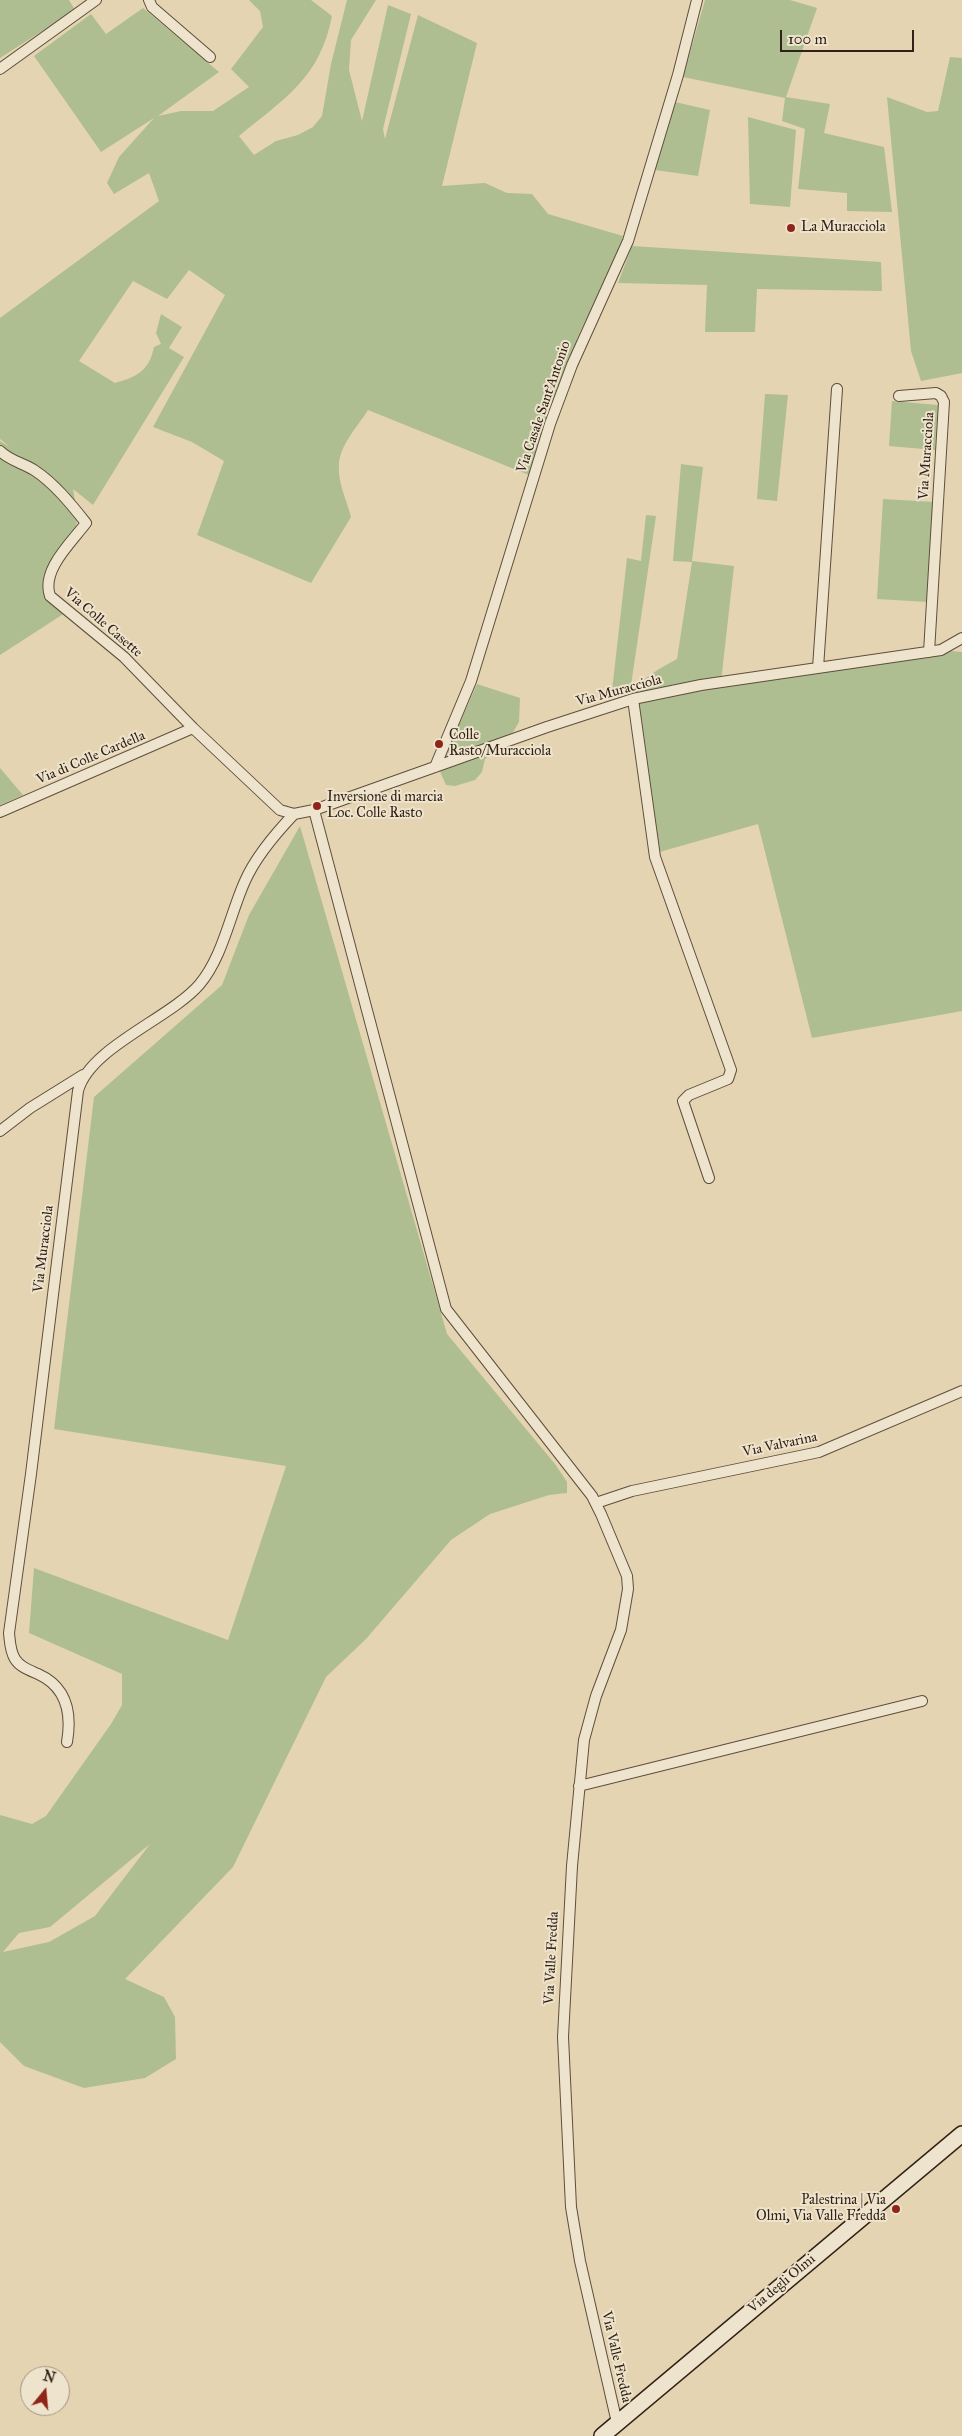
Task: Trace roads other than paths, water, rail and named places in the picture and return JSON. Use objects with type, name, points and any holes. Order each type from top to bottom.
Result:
[{"type":"street","points":[[0,69],[96,0]]},
{"type":"street","points":[[149,0],[152,7],[210,57]]},
{"type":"street","name":"Via Casale Sant'Antonio","points":[[435,767],[471,681],[550,424],[572,365],[628,241],[678,75],[697,0]]},
{"type":"street","points":[[818,668],[837,389]]},
{"type":"street","name":"Via Muracciola","points":[[899,396],[936,393],[941,396],[944,402],[928,652]]},
{"type":"street","name":"Via Colle Casette","points":[[0,451],[7,458],[34,470],[69,501],[86,523],[50,572],[47,582],[50,596],[124,657],[193,728]]},
{"type":"street","name":"Via Muracciola","points":[[67,1742],[69,1715],[63,1696],[52,1682],[17,1662],[12,1652],[9,1633],[80,1082],[86,1073],[104,1056],[173,1007],[199,985],[216,954],[245,880],[267,846],[294,814],[314,810],[633,699],[701,686],[941,650],[962,638]]},
{"type":"street","points":[[633,699],[655,857],[731,1070],[728,1079],[689,1095],[683,1103],[710,1178]]},
{"type":"street","points":[[193,728],[280,810],[294,814]]},
{"type":"street","name":"Via di Colle Cardella","points":[[0,812],[193,728]]},
{"type":"street","name":"Via Valle Fredda","points":[[314,810],[446,1309],[596,1503],[627,1576],[628,1589],[621,1630],[598,1690],[587,1726],[579,1786],[563,2003],[567,2165],[576,2238],[618,2423]]},
{"type":"street","points":[[0,1131],[86,1073]]},
{"type":"street","points":[[0,1120],[15,1121]]},
{"type":"street","name":"Via Valvarina","points":[[596,1503],[632,1491],[819,1452],[962,1391]]},
{"type":"street","points":[[579,1786],[922,1702]]},
{"type":"street","name":"Via degli Olmi","points":[[602,2436],[962,2134]]},
{"type":"place","name":"La Muracciola","points":[[791,228]]},
{"type":"place","name":"Colle Rasto/Muracciola","points":[[439,744]]},
{"type":"place","name":"Inversione di marcia Loc. Colle Rasto","points":[[317,806]]},
{"type":"place","name":"Palestrina | Via Olmi, Via Valle Fredda","points":[[896,2209]]}]
